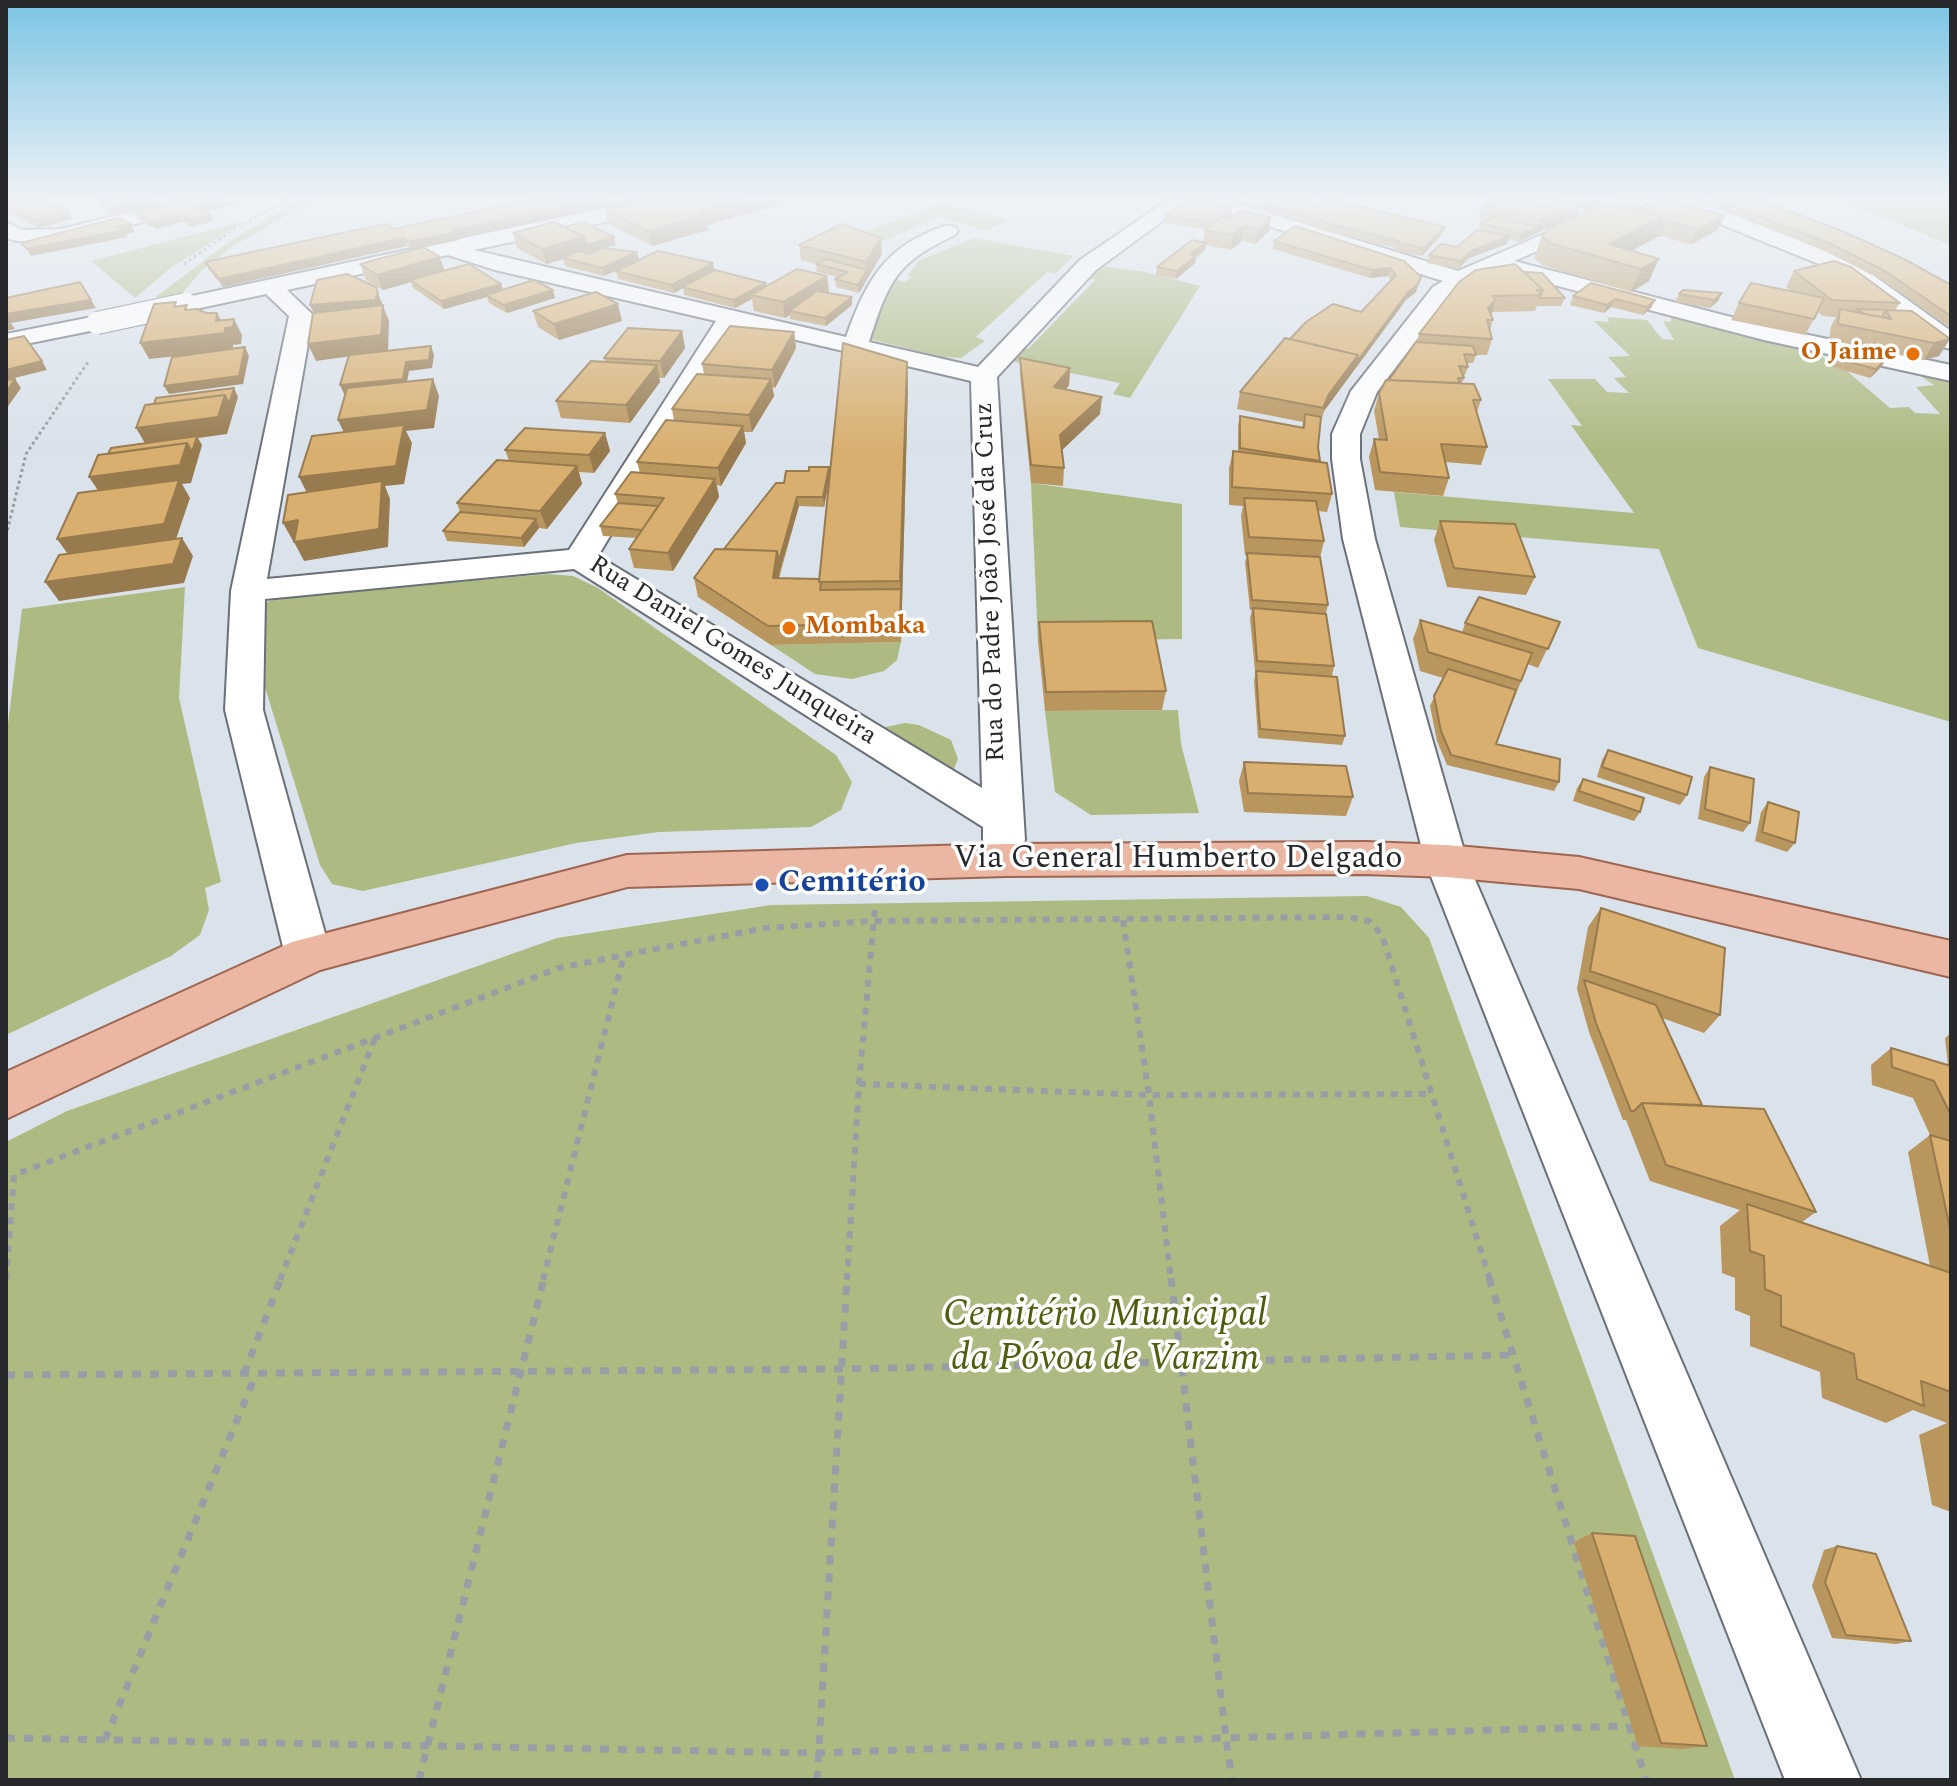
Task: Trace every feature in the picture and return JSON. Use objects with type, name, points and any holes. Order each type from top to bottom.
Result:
[{"type":"main road","name":"Via General Humberto Delgado","points":[[6,1097],[89,1055],[308,955],[627,871],[1004,840],[1446,861],[1579,873],[1951,959]]},
{"type":"street","points":[[6,341],[277,283]]},
{"type":"street","points":[[582,283],[984,376]]},
{"type":"street","points":[[855,346],[878,283]]},
{"type":"street","name":"Rua do Padre João José da Cruz","points":[[1004,840],[984,376],[1071,283]]},
{"type":"street","points":[[1454,283],[1441,292],[1364,391],[1346,434],[1346,459],[1359,539],[1446,861],[1823,1780]]},
{"type":"street","points":[[1596,283],[1764,333],[1951,373]]},
{"type":"street","points":[[1870,283],[1951,342]]},
{"type":"street","points":[[269,285],[301,315],[248,591],[244,710],[308,955]]},
{"type":"street","name":"Rua Daniel Gomes Junqueira","points":[[730,318],[580,559],[1004,840]]},
{"type":"street","points":[[248,591],[580,559]]},
{"type":"path","points":[[6,1281],[14,1175],[559,968],[766,928],[872,921],[1347,917],[1369,921],[1382,935],[1434,1094],[1512,1355],[1646,1780]]},
{"type":"path","points":[[1123,920],[1149,1095],[1232,1780]]},
{"type":"path","points":[[817,1780],[859,1084],[872,921]]},
{"type":"path","points":[[419,1780],[624,955]]},
{"type":"path","points":[[244,1374],[375,1038]]},
{"type":"path","points":[[859,1084],[1149,1095],[1434,1094]]},
{"type":"path","points":[[6,1375],[842,1369],[1512,1355]]},
{"type":"path","points":[[105,1740],[256,1374]]},
{"type":"path","points":[[6,1738],[818,1753],[1628,1726]]},
{"type":"green space","points":[[118,283],[152,283],[135,298]]},
{"type":"green space","points":[[174,283],[191,283],[180,296],[155,301]]},
{"type":"green space","points":[[890,283],[1035,283],[976,337],[985,341],[961,358],[942,357],[870,339]]},
{"type":"green space","points":[[1092,283],[1200,286],[1130,398],[1113,394],[1120,383],[1006,360],[1018,347],[1028,349]]},
{"type":"green space","points":[[1677,314],[1816,349],[1832,367],[1847,371],[1890,408],[1909,407],[1915,413],[1940,414],[1916,387],[1934,385],[1916,373],[1951,383],[1951,722],[1698,648],[1659,549],[1400,527],[1394,492],[1634,513],[1571,425],[1582,426],[1548,379],[1595,379],[1607,392],[1629,393],[1614,378],[1626,377],[1608,357],[1630,356],[1594,321],[1609,322],[1607,317],[1647,320],[1662,339],[1674,340],[1663,321],[1671,322]]},
{"type":"green space","points":[[1031,483],[1182,504],[1182,639],[1038,641]]},
{"type":"green space","points":[[548,574],[573,576],[598,588],[836,755],[852,782],[841,810],[811,827],[659,832],[576,843],[363,891],[332,884],[320,865],[263,681],[262,604],[278,598]]},
{"type":"green space","points":[[185,587],[179,698],[221,882],[205,888],[209,910],[200,935],[171,956],[6,1035],[6,740],[22,609]]},
{"type":"green space","points":[[901,642],[897,660],[884,671],[852,679],[815,674],[771,645]]},
{"type":"green space","points":[[1178,710],[1181,744],[1199,813],[1091,815],[1055,792],[1045,711]]},
{"type":"green space","points":[[905,723],[919,725],[951,740],[958,759],[953,771],[881,728]]},
{"type":"green space","name":"Cemitério Municipal da Póvoa de Varzim","points":[[1367,896],[1401,907],[1429,938],[1735,1780],[6,1780],[6,1142],[67,1111],[557,938],[771,905]]},
{"type":"building","points":[[81,283],[91,300],[6,314],[6,298]]},
{"type":"building","points":[[316,283],[368,283],[376,287],[378,293],[375,300],[310,305]]},
{"type":"building","points":[[415,283],[501,284],[441,301]]},
{"type":"building","points":[[523,283],[540,283],[553,290],[504,305],[486,295]]},
{"type":"building","points":[[689,283],[765,283],[734,300],[682,287]]},
{"type":"building","points":[[772,283],[815,283],[783,302],[751,295]]},
{"type":"building","points":[[1388,283],[1418,283],[1408,292],[1356,363],[1358,355],[1290,339],[1306,322],[1333,304],[1361,312]]},
{"type":"building","points":[[1458,283],[1536,283],[1543,290],[1537,290],[1541,295],[1492,296],[1496,299],[1488,308],[1493,320],[1487,320],[1492,339],[1419,334]]},
{"type":"building","points":[[1536,283],[1552,283],[1565,298],[1540,298],[1543,290]]},
{"type":"building","points":[[1592,283],[1655,300],[1647,307],[1615,299],[1607,305],[1573,296]]},
{"type":"building","points":[[1751,283],[1824,298],[1814,319],[1739,303]]},
{"type":"building","points":[[1810,283],[1873,283],[1900,303],[1832,300]]},
{"type":"building","points":[[1903,283],[1951,285],[1951,316]]},
{"type":"building","points":[[1683,290],[1722,293],[1714,300],[1679,294]]},
{"type":"building","points":[[817,291],[852,297],[825,318],[789,311]]},
{"type":"building","points":[[596,292],[618,304],[554,324],[533,311]]},
{"type":"building","points":[[176,302],[174,307],[187,305],[185,310],[217,313],[216,321],[234,319],[233,327],[225,328],[225,333],[140,343],[154,304]]},
{"type":"building","points":[[383,305],[381,335],[308,344],[313,313]]},
{"type":"building","points":[[1840,309],[1891,319],[1886,310],[1912,311],[1950,339],[1934,343],[1838,324]]},
{"type":"building","points":[[1857,309],[1886,310],[1882,317]]},
{"type":"building","points":[[730,326],[794,332],[772,370],[702,364]]},
{"type":"building","points":[[628,328],[682,331],[660,361],[604,358]]},
{"type":"building","points":[[24,336],[42,361],[6,370],[6,340]]},
{"type":"building","points":[[1285,338],[1358,355],[1329,394],[1323,408],[1240,392]]},
{"type":"building","points":[[1416,342],[1473,346],[1476,355],[1464,354],[1468,367],[1459,366],[1464,378],[1458,378],[1460,383],[1389,380]]},
{"type":"building","points":[[843,343],[907,362],[900,581],[819,582]]},
{"type":"building","points":[[431,346],[429,360],[406,362],[403,379],[340,385],[349,355]]},
{"type":"building","points":[[245,347],[239,376],[164,386],[172,357]]},
{"type":"building","points":[[1849,349],[1887,358],[1876,369],[1837,359]]},
{"type":"building","points":[[1020,358],[1070,368],[1054,387],[1102,397],[1060,435],[1064,468],[1031,465]]},
{"type":"building","points":[[591,361],[657,365],[626,405],[556,401]]},
{"type":"building","points":[[697,374],[771,379],[749,415],[672,409]]},
{"type":"building","points":[[15,379],[6,392],[6,380]]},
{"type":"building","points":[[433,379],[427,410],[338,420],[347,388]]},
{"type":"building","points":[[1386,380],[1474,384],[1481,400],[1473,400],[1487,447],[1441,444],[1449,478],[1380,472],[1374,439],[1387,440],[1379,393]]},
{"type":"building","points":[[234,388],[229,404],[225,395],[154,404],[156,398]]},
{"type":"building","points":[[225,395],[218,417],[136,428],[145,405]]},
{"type":"building","points":[[1305,414],[1321,417],[1320,461],[1240,448],[1240,416],[1304,428]]},
{"type":"building","points":[[666,420],[743,426],[718,468],[637,462]]},
{"type":"building","points":[[404,425],[396,466],[299,477],[312,436]]},
{"type":"building","points":[[525,428],[605,433],[589,455],[505,450]]},
{"type":"building","points":[[197,436],[192,452],[187,443],[108,454],[111,448]]},
{"type":"building","points":[[187,443],[180,465],[89,477],[98,455]]},
{"type":"building","points":[[1233,451],[1327,463],[1332,494],[1232,487]]},
{"type":"building","points":[[497,460],[577,466],[540,511],[457,503]]},
{"type":"building","points":[[809,467],[829,467],[823,497],[797,497],[779,561],[777,551],[724,549],[776,483],[784,483],[786,471],[809,471]]},
{"type":"building","points":[[631,472],[715,479],[668,553],[629,549],[664,498],[615,494]]},
{"type":"building","points":[[179,480],[164,524],[57,539],[78,493]]},
{"type":"building","points":[[382,481],[379,529],[294,542],[298,520],[283,523],[288,495]]},
{"type":"building","points":[[1244,498],[1316,501],[1324,541],[1249,537]]},
{"type":"building","points":[[618,503],[658,506],[642,530],[600,526]]},
{"type":"building","points":[[460,512],[536,519],[521,538],[443,531]]},
{"type":"building","points":[[1440,521],[1515,524],[1535,577],[1454,568]]},
{"type":"building","points":[[182,538],[173,564],[45,582],[59,555]]},
{"type":"building","points":[[715,549],[777,551],[773,578],[819,579],[820,590],[901,589],[900,623],[768,626],[694,578]]},
{"type":"building","points":[[1247,553],[1320,557],[1328,605],[1252,600]]},
{"type":"building","points":[[1479,597],[1560,622],[1548,649],[1465,623]]},
{"type":"building","points":[[1253,608],[1326,614],[1334,666],[1257,661]]},
{"type":"building","points":[[1420,620],[1532,653],[1521,681],[1428,652]]},
{"type":"building","points":[[1152,621],[1166,691],[1046,692],[1039,622]]},
{"type":"building","points":[[1448,669],[1516,690],[1496,744],[1560,759],[1559,782],[1451,755],[1441,731],[1434,696]]},
{"type":"building","points":[[1256,671],[1337,677],[1345,736],[1260,729]]},
{"type":"building","points":[[1608,750],[1692,777],[1687,795],[1602,767]]},
{"type":"building","points":[[1244,762],[1346,766],[1353,797],[1248,793]]},
{"type":"building","points":[[1710,767],[1754,779],[1750,823],[1705,809]]},
{"type":"building","points":[[1583,779],[1644,798],[1640,812],[1579,791]]},
{"type":"building","points":[[1768,802],[1799,812],[1795,843],[1762,832]]},
{"type":"building","points":[[1601,908],[1725,948],[1720,1015],[1590,971]]},
{"type":"building","points":[[1584,980],[1656,1005],[1702,1105],[1642,1103],[1631,1111],[1596,1023]]},
{"type":"building","points":[[1891,1048],[1951,1066],[1951,1115],[1934,1081],[1892,1067]]},
{"type":"building","points":[[1642,1103],[1764,1109],[1816,1212],[1666,1165]]},
{"type":"building","points":[[1930,1135],[1951,1141],[1951,1233]]},
{"type":"building","points":[[1747,1204],[1951,1273],[1951,1392],[1921,1381],[1924,1406],[1857,1379],[1854,1354],[1781,1326],[1781,1296],[1765,1289],[1764,1256],[1750,1251]]},
{"type":"building","points":[[1592,1533],[1635,1536],[1707,1746],[1661,1743]]},
{"type":"building","points":[[1837,1546],[1876,1554],[1911,1641],[1846,1635],[1825,1582]]},
{"type":"place","name":"O Jaime","points":[[1913,354]]},
{"type":"place","name":"Mombaka","points":[[789,628]]},
{"type":"place","name":"Cemitério","points":[[762,885]]}]
